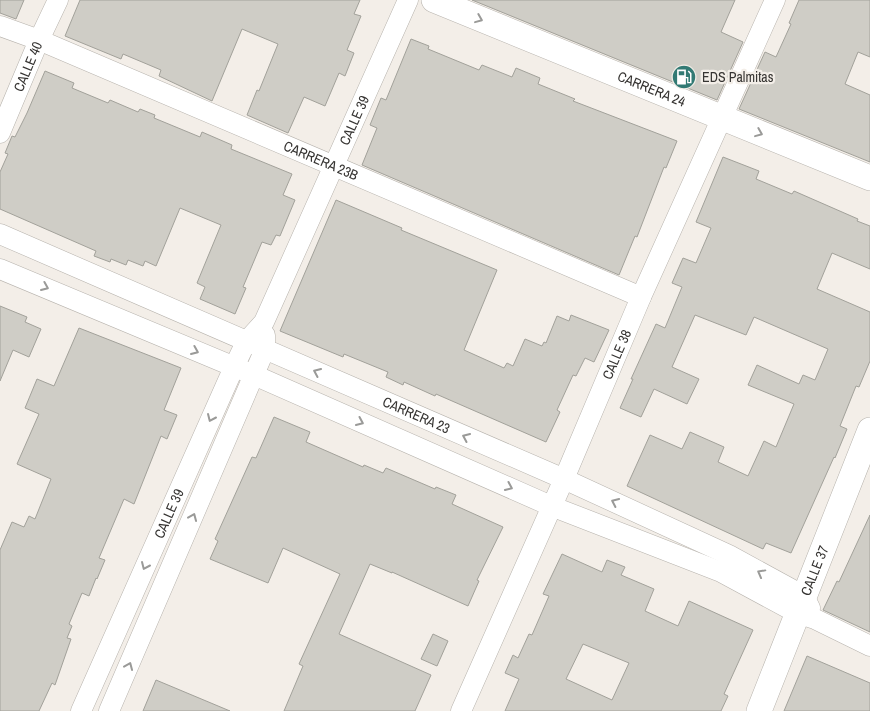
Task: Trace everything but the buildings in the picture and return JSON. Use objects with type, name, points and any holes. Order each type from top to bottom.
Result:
[{"type":"street","name":"CALLE 40","points":[[0,132],[58,0]]},
{"type":"street","name":"CALLE 39","points":[[81,711],[234,367],[246,342],[264,322],[408,0]]},
{"type":"street","name":"CARRERA 24","points":[[434,0],[870,178]]},
{"type":"street","name":"CALLE 38","points":[[461,711],[564,479],[641,297],[775,0]]},
{"type":"street","name":"CARRERA 23B","points":[[0,26],[39,40],[641,297]]},
{"type":"street","name":"CARRERA 23","points":[[0,234],[564,479],[729,555],[806,610]]},
{"type":"street","name":"CARRERA 23","points":[[0,269],[254,375],[551,506],[721,572],[806,610],[870,646]]},
{"type":"street","name":"CALLE 39","points":[[110,711],[266,349],[264,322]]},
{"type":"street","name":"CALLE 37","points":[[759,711],[806,610],[870,430]]},
{"type":"place","name":"EDS Palmitas","points":[[684,77]]}]
